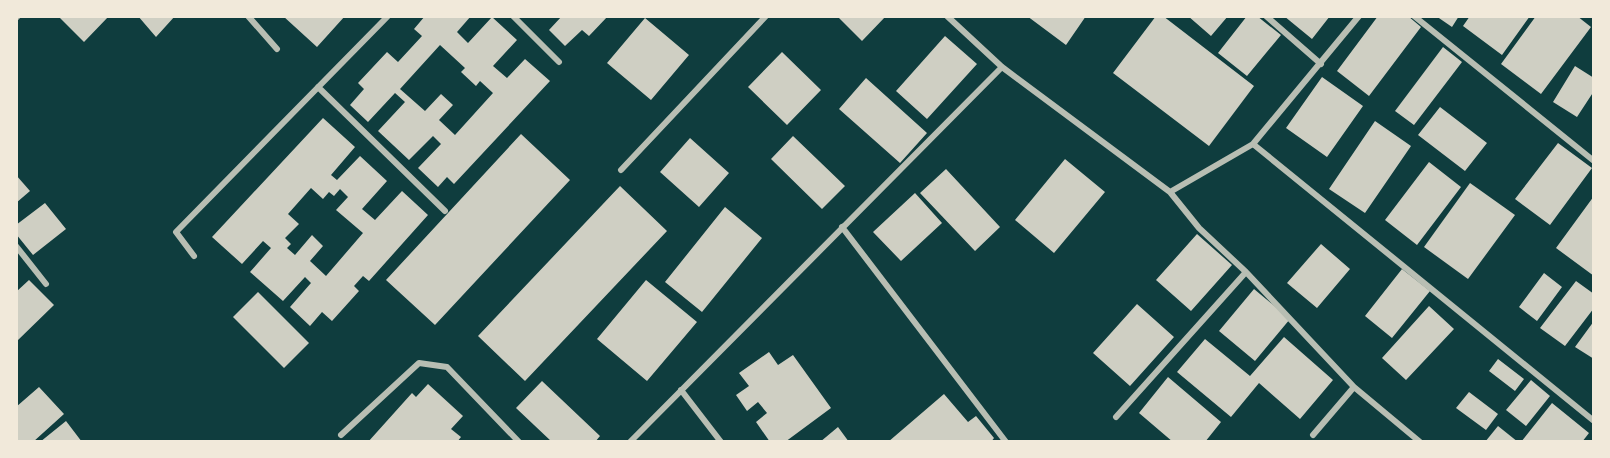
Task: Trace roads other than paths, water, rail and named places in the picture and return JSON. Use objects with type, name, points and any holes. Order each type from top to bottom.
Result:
[{"type":"street","points":[[248,16],[277,49]]},
{"type":"street","points":[[194,256],[176,232],[388,16]]},
{"type":"street","points":[[513,16],[559,62]]},
{"type":"street","points":[[621,170],[766,16]]},
{"type":"street","points":[[947,16],[1002,67],[1170,192],[1199,228],[1246,272],[1354,387],[1420,441]]},
{"type":"street","points":[[1266,16],[1321,64]]},
{"type":"street","points":[[1170,192],[1253,144],[1359,16]]},
{"type":"street","points":[[1414,16],[1593,161]]},
{"type":"street","points":[[630,441],[1002,67]]},
{"type":"street","points":[[318,87],[446,211]]},
{"type":"street","points":[[1253,144],[1593,421]]},
{"type":"street","points":[[842,227],[1006,441]]},
{"type":"street","points":[[16,246],[46,284]]},
{"type":"street","points":[[1116,417],[1246,272]]},
{"type":"street","points":[[341,435],[419,363],[447,367],[519,441]]},
{"type":"street","points":[[1313,435],[1354,387]]},
{"type":"street","points":[[681,390],[721,441]]}]
